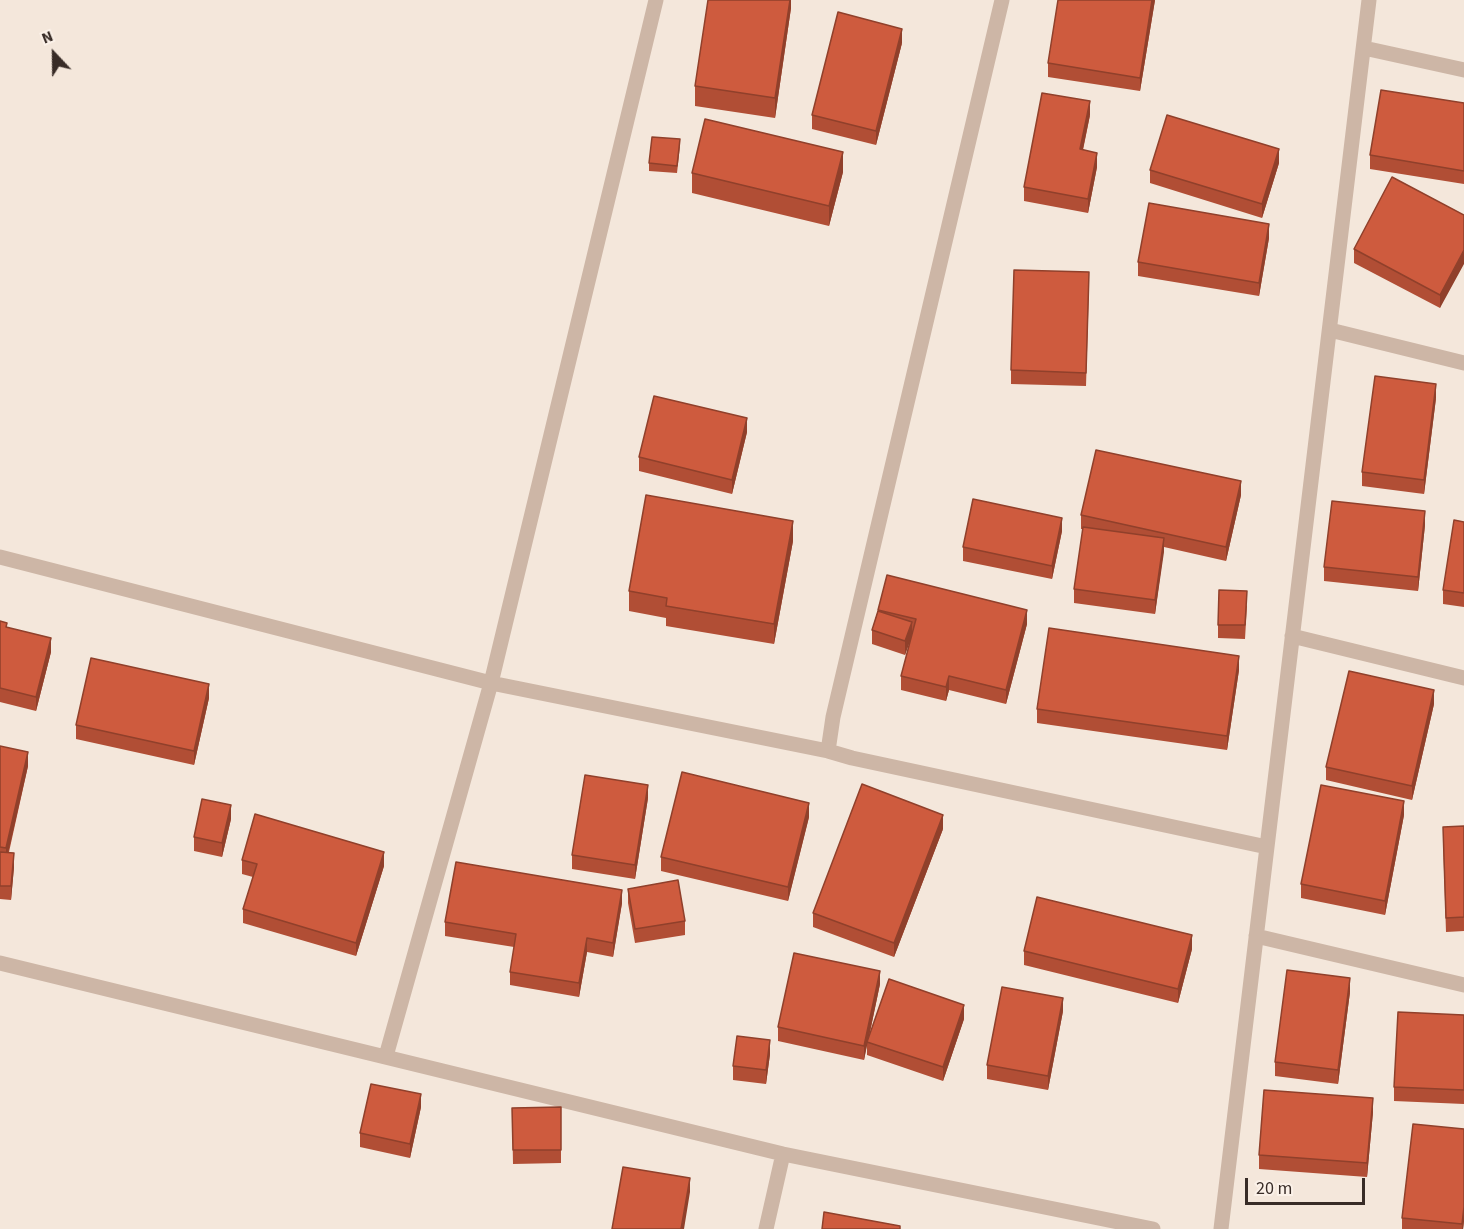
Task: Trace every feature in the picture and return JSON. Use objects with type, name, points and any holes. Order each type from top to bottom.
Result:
[{"type":"street","points":[[386,1056],[491,683],[656,0]]},
{"type":"street","points":[[828,751],[833,717],[1002,0]]},
{"type":"street","points":[[1221,1229],[1369,0]]},
{"type":"street","points":[[1364,48],[1464,70]]},
{"type":"street","points":[[1329,330],[1464,363]]},
{"type":"street","points":[[0,557],[491,683],[828,751],[863,761],[1267,847]]},
{"type":"street","points":[[1292,636],[1464,678]]},
{"type":"street","points":[[1256,936],[1464,985]]},
{"type":"street","points":[[0,963],[783,1154],[1153,1229]]},
{"type":"street","points":[[766,1229],[783,1154]]},
{"type":"building","points":[[708,0],[790,0],[775,98],[695,86]]},
{"type":"building","points":[[1058,0],[1152,0],[1140,78],[1048,63]]},
{"type":"building","points":[[838,12],[902,29],[876,131],[812,115]]},
{"type":"building","points":[[1381,90],[1464,103],[1464,171],[1370,155]]},
{"type":"building","points":[[1042,93],[1090,101],[1080,149],[1097,153],[1088,199],[1024,187]]},
{"type":"building","points":[[1167,115],[1279,149],[1262,204],[1150,170]]},
{"type":"building","points":[[705,119],[843,152],[829,206],[692,173]]},
{"type":"building","points":[[652,137],[680,139],[677,166],[649,163]]},
{"type":"building","points":[[1392,177],[1464,215],[1464,250],[1440,295],[1354,249]]},
{"type":"building","points":[[1149,203],[1269,224],[1259,283],[1138,262]]},
{"type":"building","points":[[1014,270],[1089,272],[1086,373],[1011,370]]},
{"type":"building","points":[[1375,376],[1436,384],[1424,480],[1362,472]]},
{"type":"building","points":[[654,396],[747,418],[732,480],[639,457]]},
{"type":"building","points":[[1096,450],[1241,481],[1226,547],[1081,515]]},
{"type":"building","points":[[646,495],[793,521],[774,624],[666,606],[667,598],[629,591]]},
{"type":"building","points":[[973,499],[1062,518],[1052,566],[963,547]]},
{"type":"building","points":[[1332,501],[1425,511],[1418,577],[1324,567]]},
{"type":"building","points":[[1454,520],[1464,522],[1464,593],[1443,590]]},
{"type":"building","points":[[1083,527],[1164,538],[1155,600],[1074,589]]},
{"type":"building","points":[[887,575],[1027,610],[1006,690],[949,676],[946,687],[901,676],[916,619],[878,610]]},
{"type":"building","points":[[1219,590],[1247,591],[1245,625],[1218,625]]},
{"type":"building","points":[[878,611],[912,622],[905,641],[872,630]]},
{"type":"building","points":[[0,621],[7,623],[6,627],[51,638],[36,697],[0,688]]},
{"type":"building","points":[[1049,628],[1239,656],[1227,736],[1037,709]]},
{"type":"building","points":[[91,658],[209,684],[194,751],[76,725]]},
{"type":"building","points":[[1349,671],[1434,690],[1412,786],[1326,767]]},
{"type":"building","points":[[0,746],[28,752],[6,848],[0,847]]},
{"type":"building","points":[[682,772],[809,803],[788,887],[661,857]]},
{"type":"building","points":[[585,775],[648,785],[635,865],[572,855]]},
{"type":"building","points":[[862,784],[943,815],[894,943],[813,913]]},
{"type":"building","points":[[1321,785],[1404,801],[1385,901],[1301,884]]},
{"type":"building","points":[[202,799],[231,805],[222,843],[194,837]]},
{"type":"building","points":[[255,814],[384,852],[356,943],[243,909],[257,864],[242,860]]},
{"type":"building","points":[[1464,826],[1464,917],[1446,918],[1443,827]]},
{"type":"building","points":[[0,852],[14,853],[11,886],[0,886]]},
{"type":"building","points":[[456,862],[622,890],[613,943],[587,938],[579,983],[510,972],[516,934],[445,922]]},
{"type":"building","points":[[678,880],[685,921],[635,929],[628,889]]},
{"type":"building","points":[[1037,897],[1192,935],[1178,989],[1024,951]]},
{"type":"building","points":[[794,953],[880,971],[864,1046],[778,1027]]},
{"type":"building","points":[[1287,970],[1350,978],[1338,1070],[1275,1062]]},
{"type":"building","points":[[889,979],[964,1005],[943,1067],[867,1042]]},
{"type":"building","points":[[1002,987],[1063,998],[1048,1076],[987,1065]]},
{"type":"building","points":[[1398,1012],[1464,1015],[1464,1090],[1394,1087]]},
{"type":"building","points":[[737,1036],[770,1040],[766,1070],[733,1066]]},
{"type":"building","points":[[371,1084],[421,1094],[410,1144],[360,1133]]},
{"type":"building","points":[[1264,1090],[1373,1098],[1367,1163],[1259,1155]]},
{"type":"building","points":[[561,1107],[561,1150],[513,1150],[512,1108]]},
{"type":"building","points":[[1413,1124],[1464,1129],[1462,1224],[1402,1218]]},
{"type":"building","points":[[623,1167],[690,1178],[681,1229],[612,1229]]},
{"type":"building","points":[[824,1212],[900,1226],[900,1229],[822,1229]]}]
